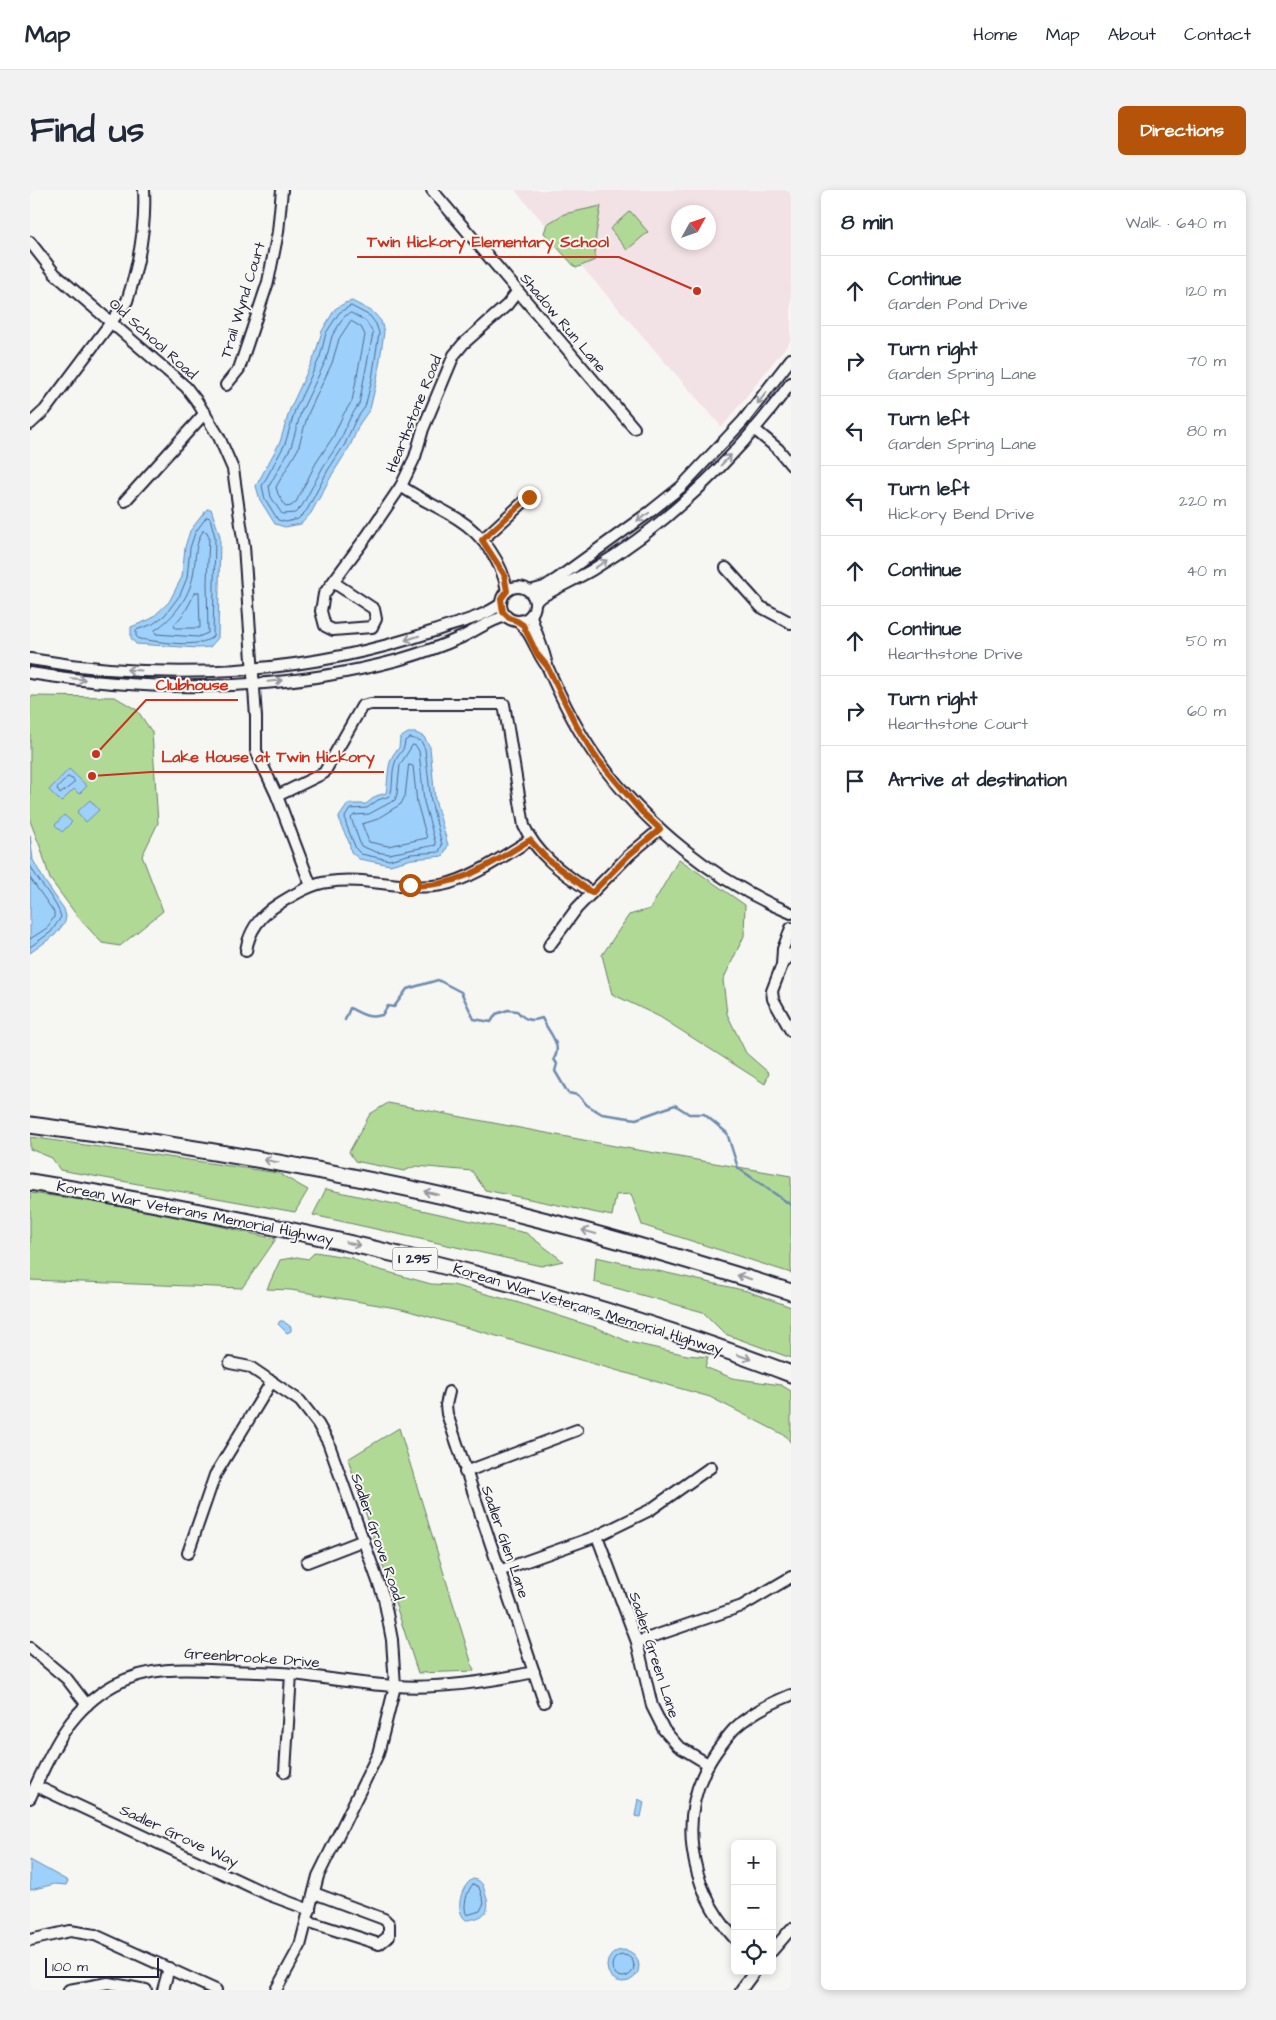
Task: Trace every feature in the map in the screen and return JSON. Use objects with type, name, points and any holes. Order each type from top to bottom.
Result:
[{"type":"highway","points":[[30,1126],[262,1159],[415,1189],[614,1238],[791,1292]]},
{"type":"highway","name":"Korean War Veterans Memorial Highway","points":[[30,1182],[216,1214],[428,1262],[559,1297],[791,1374]]},
{"type":"street","points":[[30,424],[45,410],[127,301],[138,262],[145,212],[144,190]]},
{"type":"street","name":"Trail Wynd Court","points":[[226,385],[239,369],[271,272],[278,232],[282,190]]},
{"type":"street","name":"Shadow Run Lane","points":[[432,190],[634,428]]},
{"type":"street","name":"Old School Road","points":[[31,248],[55,274],[113,322],[186,387],[205,413],[219,437],[233,469],[244,546],[254,683],[256,751],[277,796],[311,886]]},
{"type":"street","name":"Hearthstone Road","points":[[333,582],[374,609],[376,619],[372,627],[333,630],[325,626],[321,611],[324,594],[333,582],[373,529],[401,486],[415,457],[423,429],[454,355],[463,344],[507,305],[517,292]]},
{"type":"street","points":[[532,596],[671,496],[744,421],[791,359]]},
{"type":"street","points":[[532,596],[591,570],[654,526],[705,482],[754,429],[791,383]]},
{"type":"street","points":[[125,501],[205,413]]},
{"type":"street","points":[[754,429],[778,449],[791,464]]},
{"type":"street","points":[[401,486],[415,496],[459,520],[482,540],[504,574],[511,589]]},
{"type":"street","points":[[482,540],[529,497]]},
{"type":"street","points":[[726,568],[761,607],[791,623]]},
{"type":"street","points":[[517,621],[526,619],[531,615],[535,606],[532,596],[521,587],[511,589],[501,599],[506,616],[523,625],[537,654],[547,666],[577,727],[595,756],[641,811],[700,862],[723,877],[791,913]]},
{"type":"street","points":[[30,659],[136,670],[191,672],[253,669],[312,662],[384,647],[470,619],[501,604]]},
{"type":"street","points":[[531,615],[544,651],[547,666]]},
{"type":"street","points":[[30,673],[152,685],[254,683],[337,672],[398,660],[461,638],[489,622],[506,616]]},
{"type":"street","points":[[277,796],[324,773],[362,706],[370,704],[504,704],[524,826],[530,840],[547,859],[592,893]]},
{"type":"street","points":[[549,946],[577,908],[629,855],[660,829]]},
{"type":"street","points":[[246,951],[252,930],[267,912],[311,886],[328,882],[357,881],[426,887],[444,884],[463,878],[530,840]]},
{"type":"street","points":[[782,966],[783,949],[791,928]]},
{"type":"street","points":[[791,954],[782,966],[772,992],[773,999],[791,1031]]},
{"type":"street","name":"Sadler Grove Road","points":[[230,1363],[250,1367],[272,1381],[300,1401],[318,1424],[328,1442],[364,1540],[386,1606],[392,1640],[395,1686],[378,1754],[318,1876],[300,1946],[276,1990]]},
{"type":"street","points":[[188,1553],[215,1475],[272,1381]]},
{"type":"street","name":"Sadler Glen Lane","points":[[449,1392],[446,1405],[447,1414],[544,1702]]},
{"type":"street","points":[[466,1472],[576,1430]]},
{"type":"street","points":[[499,1571],[597,1536],[650,1510],[711,1467]]},
{"type":"street","name":"Sadler Green Lane","points":[[597,1536],[637,1642],[652,1706],[664,1730],[678,1746],[708,1764]]},
{"type":"street","points":[[307,1562],[364,1540]]},
{"type":"street","points":[[637,1642],[742,1606],[791,1577]]},
{"type":"street","points":[[30,1648],[67,1679],[87,1705]]},
{"type":"street","name":"Greenbrooke Drive","points":[[30,1798],[53,1748],[63,1732],[87,1705],[114,1685],[146,1672],[179,1668],[291,1674],[395,1686],[485,1683],[534,1672]]},
{"type":"street","points":[[285,1772],[291,1674]]},
{"type":"street","points":[[731,1934],[713,1910],[697,1873],[692,1852],[694,1803],[708,1764],[735,1728],[771,1703],[791,1695]]},
{"type":"street","name":"Sadler Grove Way","points":[[36,1786],[265,1893],[310,1910]]},
{"type":"street","points":[[307,1921],[379,1944],[389,1936],[389,1924],[384,1919],[314,1893]]},
{"type":"street","points":[[776,1947],[791,1930]]},
{"type":"street","points":[[30,1940],[56,1933],[83,1932],[107,1939],[216,1990]]},
{"type":"street","points":[[163,1990],[169,1968]]},
{"type":"street","points":[[742,1990],[752,1975]]},
{"type":"street","points":[[69,1990],[108,1983],[146,1990]]},
{"type":"shaded area","points":[[515,190],[791,190],[791,340],[722,427]]},
{"type":"green space","points":[[601,206],[596,234],[595,260],[576,268],[544,233],[547,224],[564,214]]},
{"type":"green space","points":[[630,211],[648,232],[627,250],[610,229]]},
{"type":"green space","points":[[30,696],[115,697],[137,710],[152,732],[158,823],[142,856],[163,911],[120,946],[102,943],[78,917],[50,879],[30,821]]},
{"type":"green space","points":[[679,859],[745,905],[744,936],[723,980],[727,1014],[746,1053],[769,1073],[765,1084],[660,1017],[612,994],[602,955],[629,915],[650,909]]},
{"type":"green space","points":[[388,1103],[620,1147],[791,1176],[791,1273],[642,1225],[631,1194],[616,1195],[612,1216],[485,1190],[472,1171],[416,1166],[404,1171],[355,1161],[349,1152],[370,1114]]},
{"type":"green space","points":[[30,1137],[278,1173],[308,1190],[295,1212],[60,1170],[52,1158],[30,1149]]},
{"type":"green space","points":[[326,1189],[526,1233],[563,1261],[541,1266],[313,1215]]},
{"type":"green space","points":[[30,1193],[131,1206],[276,1239],[242,1288],[30,1280]]},
{"type":"green space","points":[[315,1252],[352,1258],[366,1266],[431,1284],[453,1285],[516,1302],[600,1329],[629,1342],[687,1355],[708,1357],[705,1367],[732,1378],[781,1385],[791,1391],[791,1443],[786,1436],[710,1397],[402,1309],[291,1290],[267,1289],[280,1260],[297,1257],[308,1259]]},
{"type":"green space","points":[[596,1257],[747,1291],[791,1307],[791,1358],[725,1334],[703,1312],[594,1282]]},
{"type":"green space","points":[[399,1428],[474,1671],[418,1673],[348,1459]]},
{"type":"water","points":[[352,301],[373,312],[381,321],[384,332],[377,380],[370,409],[360,423],[350,446],[311,513],[301,524],[285,527],[275,524],[260,500],[256,486],[280,442],[290,409],[315,355],[322,331],[335,309]]},
{"type":"water","points":[[207,509],[211,509],[220,536],[218,638],[210,647],[198,648],[136,644],[131,638],[131,627],[151,619],[169,602],[182,577],[185,547],[190,531]]},
{"type":"water","points":[[408,733],[416,733],[424,737],[430,747],[435,800],[448,845],[443,856],[412,859],[390,865],[359,859],[351,852],[339,817],[348,804],[366,804],[376,796],[386,793],[392,757],[399,748],[400,738]]},
{"type":"water","points":[[69,769],[87,786],[79,794],[74,789],[61,802],[49,790]]},
{"type":"water","points":[[90,800],[99,810],[86,822],[77,812]]},
{"type":"water","points":[[64,815],[72,822],[62,832],[55,825]]},
{"type":"water","points":[[30,835],[33,860],[64,909],[66,916],[65,922],[55,935],[30,953]]},
{"type":"water","points":[[280,1321],[291,1327],[291,1331],[287,1333],[278,1324]]},
{"type":"water","points":[[638,1799],[644,1802],[641,1817],[635,1816]]},
{"type":"water","points":[[30,1860],[68,1881],[66,1885],[55,1884],[30,1890]]},
{"type":"water","points":[[473,1879],[479,1881],[482,1885],[488,1906],[481,1916],[466,1920],[460,1911],[462,1892]]},
{"type":"water","points":[[623,1950],[629,1951],[634,1955],[638,1960],[638,1972],[634,1977],[629,1981],[623,1982],[617,1981],[612,1977],[608,1972],[607,1966],[608,1960],[612,1955],[617,1951]]},
{"type":"waterway","points":[[345,1020],[350,1008],[369,1016],[382,1015],[388,1006],[394,1007],[407,989],[438,980],[461,992],[474,1019],[491,1022],[496,1014],[508,1010],[517,1011],[528,1019],[542,1018],[556,1043],[557,1048],[554,1059],[557,1064],[555,1071],[568,1093],[578,1095],[587,1105],[602,1114],[636,1119],[675,1105],[689,1114],[704,1114],[727,1133],[738,1168],[791,1205]]},
{"type":"place","name":"Twin Hickory Elementary School","points":[[697,291]]},
{"type":"place","name":"Clubhouse","points":[[96,754]]},
{"type":"place","name":"Lake House at Twin Hickory","points":[[92,776]]},
{"type":"route","points":[[410,885],[426,887],[463,878],[530,840],[547,859],[592,893],[629,855],[660,829],[641,811],[595,756],[577,727],[547,666],[537,654],[523,625],[509,618],[501,608],[501,599],[507,591],[503,579],[504,574],[482,540],[529,497]]}]
